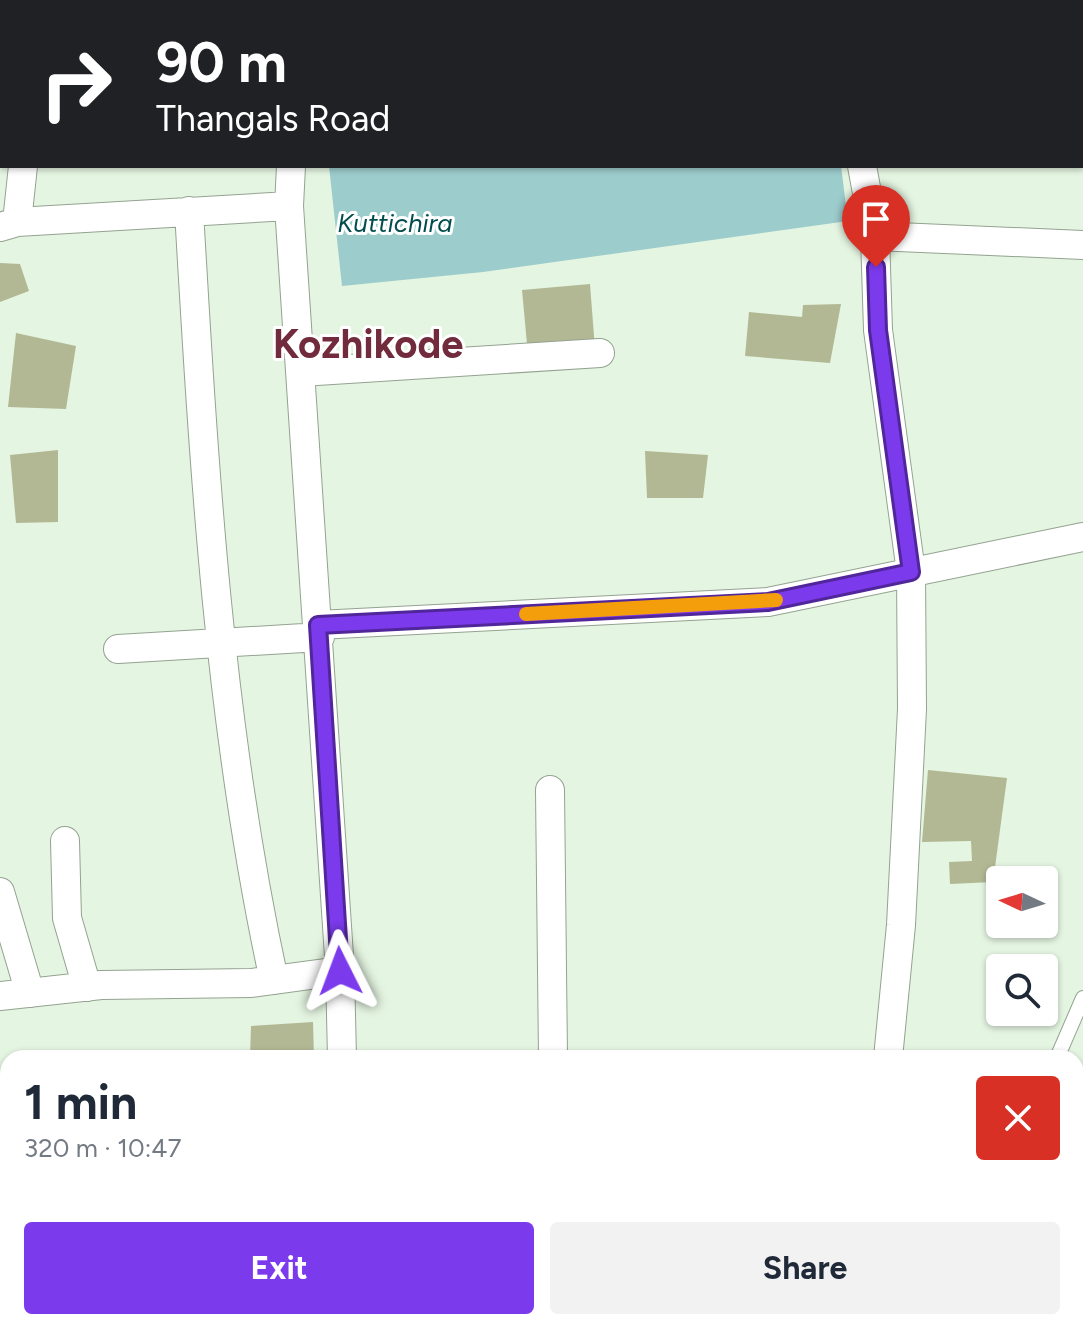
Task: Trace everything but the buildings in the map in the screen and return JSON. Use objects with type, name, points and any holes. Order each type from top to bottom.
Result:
[{"type":"street","points":[[22,168],[8,224],[289,206]]},
{"type":"street","points":[[291,168],[289,206],[319,631],[340,971],[342,1050]]},
{"type":"street","points":[[862,168],[875,236],[878,330],[911,572],[912,709],[901,925],[889,1050]]},
{"type":"street","points":[[189,211],[206,510],[250,868],[274,980]]},
{"type":"street","points":[[875,236],[1083,245]]},
{"type":"street","points":[[301,372],[600,353]]},
{"type":"street","points":[[118,649],[221,643],[319,631],[768,602],[1083,537]]},
{"type":"street","points":[[550,790],[553,1050]]},
{"type":"street","points":[[65,841],[67,918],[87,987]]},
{"type":"street","points":[[0,892],[30,993]]},
{"type":"street","points":[[0,996],[87,987],[274,980],[340,971]]},
{"type":"lane","points":[[1060,1050],[1083,998]]},
{"type":"water","name":"Kuttichira","points":[[329,168],[841,168],[848,221],[483,272],[342,286]]},
{"type":"slow traffic","points":[[526,614],[776,600]]},
{"type":"district","name":"Kozhikode","points":[[368,344]]},
{"type":"route","points":[[340,971],[318,625],[768,602],[911,572],[878,330],[876,267]]}]
